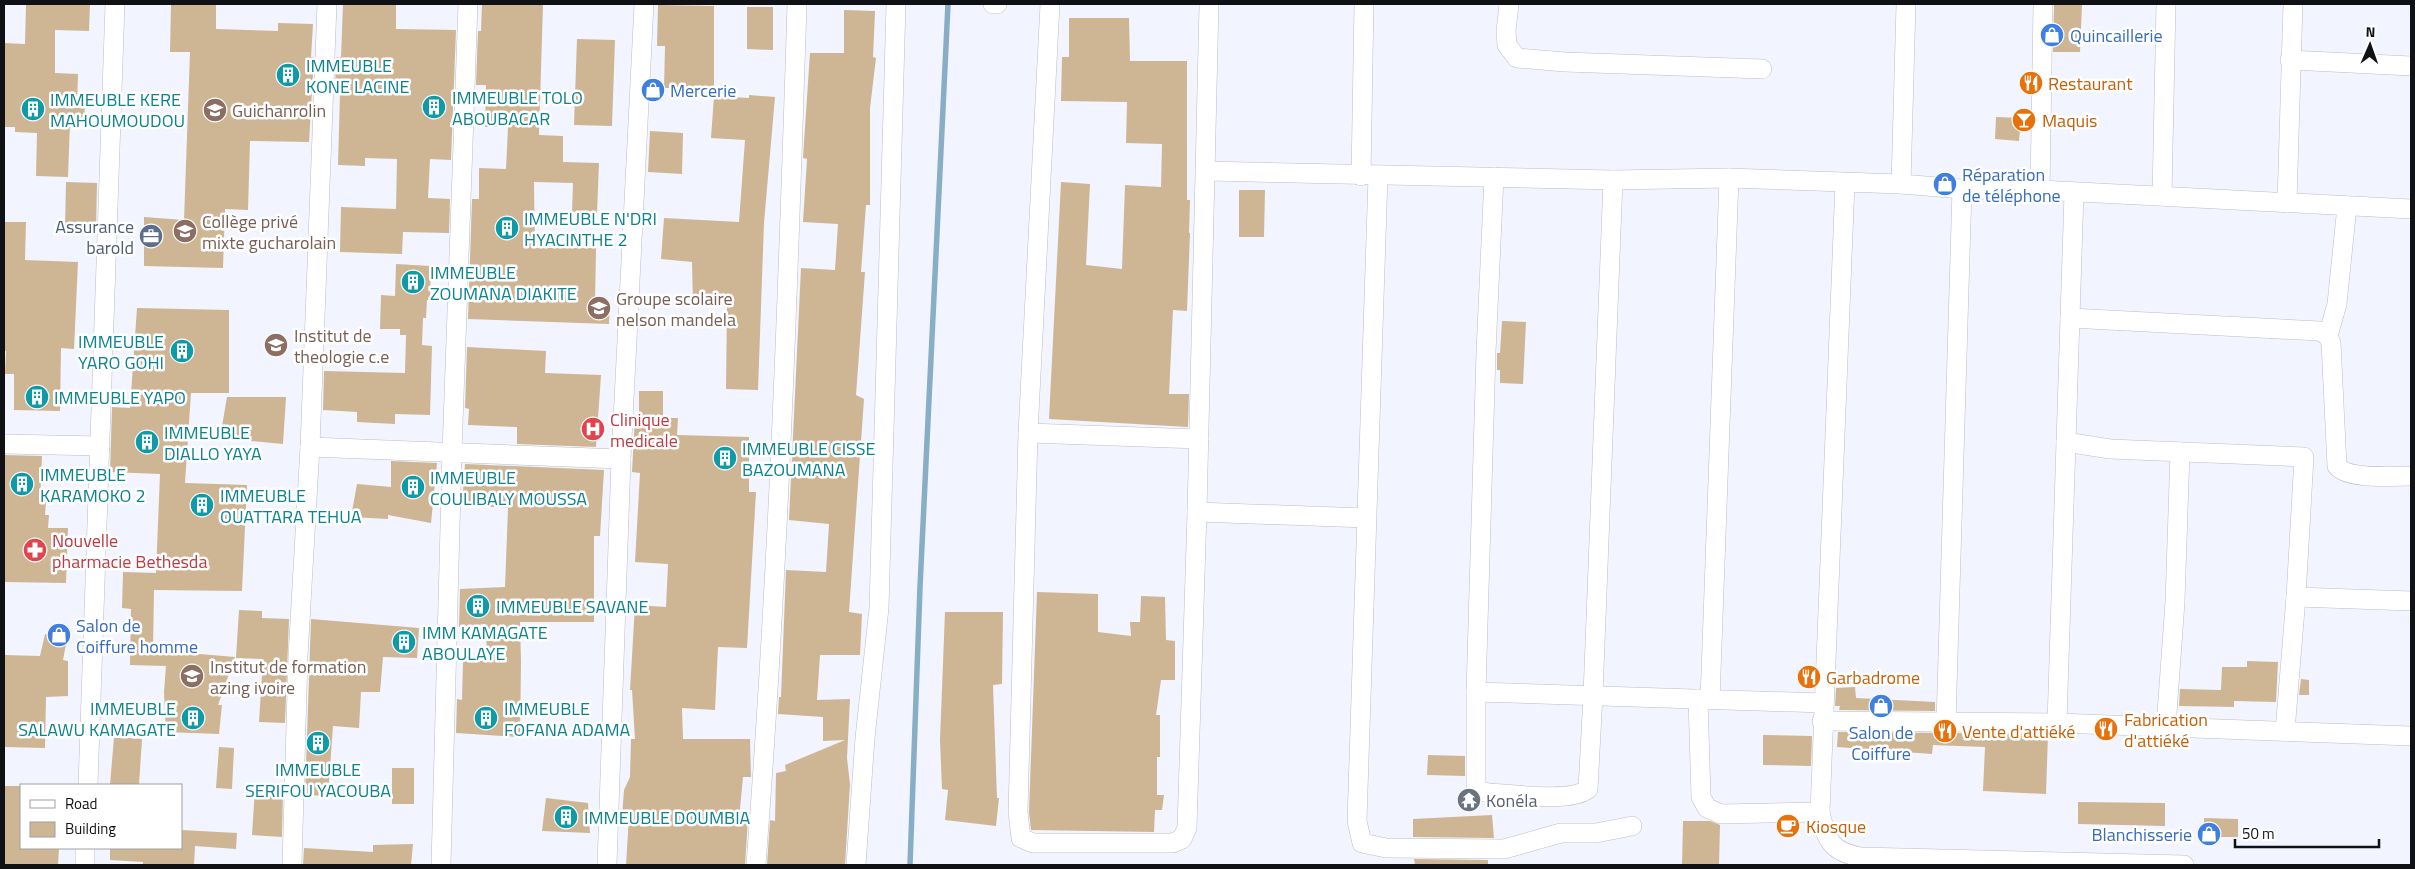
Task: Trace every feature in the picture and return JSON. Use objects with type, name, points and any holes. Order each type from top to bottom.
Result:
[{"type":"street","points":[[88,784],[115,4]]},
{"type":"street","points":[[292,865],[298,665],[310,447],[326,4]]},
{"type":"street","points":[[441,865],[452,452],[468,4]]},
{"type":"street","points":[[607,865],[621,459],[644,4]]},
{"type":"street","points":[[756,865],[776,567],[789,262],[797,4]]},
{"type":"street","points":[[856,865],[865,738],[879,608],[896,4]]},
{"type":"street","points":[[1050,4],[1028,433],[1018,826],[1021,838],[1033,844],[1173,843],[1182,839],[1187,828],[1199,439],[1209,4]]},
{"type":"street","points":[[1364,4],[1370,176],[1366,518],[1357,821],[1362,843],[1395,849],[1504,849],[1561,833],[1596,833],[1632,826]]},
{"type":"street","points":[[1509,4],[1506,31],[1507,46],[1517,58],[1565,62],[1762,69]]},
{"type":"street","points":[[1901,184],[1906,4]]},
{"type":"street","points":[[2040,190],[2042,4]]},
{"type":"street","points":[[2162,196],[2166,4]]},
{"type":"street","points":[[2286,204],[2293,4]]},
{"type":"street","points":[[2290,60],[2411,66]]},
{"type":"street","points":[[1206,170],[1370,176],[1613,180],[1729,178],[1901,184],[1962,189],[2040,190],[2286,204],[2411,208]]},
{"type":"street","points":[[1494,177],[1486,362],[1476,692],[1476,786],[1480,791],[1564,796],[1583,793],[1588,789],[1613,180]]},
{"type":"street","points":[[1729,178],[1701,797],[1707,808],[1721,814],[1820,812]]},
{"type":"street","points":[[1845,183],[1822,712],[1820,812],[1830,844],[1847,855],[1861,857],[1998,863],[2184,865]]},
{"type":"street","points":[[1946,723],[1962,189]]},
{"type":"street","points":[[2057,723],[2074,192]]},
{"type":"street","points":[[2328,336],[2337,304],[2347,206]]},
{"type":"street","points":[[2070,318],[2319,331],[2328,336],[2331,343],[2335,458],[2341,471],[2351,474],[2411,476]]},
{"type":"street","points":[[1028,433],[1199,439]]},
{"type":"street","points":[[2066,442],[2110,449],[2335,458]]},
{"type":"street","points":[[4,444],[100,446]]},
{"type":"street","points":[[310,447],[621,459]]},
{"type":"street","points":[[2166,727],[2175,602],[2180,452]]},
{"type":"street","points":[[2285,731],[2296,597],[2304,457]]},
{"type":"street","points":[[1197,512],[1366,518]]},
{"type":"street","points":[[2296,597],[2411,601]]},
{"type":"street","points":[[1476,692],[1704,700],[1946,723],[2057,723],[2411,736]]},
{"type":"street","points":[[85,849],[85,865]]},
{"type":"building","points":[[26,4],[90,4],[89,31],[55,30],[55,73],[78,74],[77,106],[85,106],[84,122],[70,122],[68,177],[36,176],[37,133],[15,132],[15,127],[4,127],[4,43],[25,44]]},
{"type":"building","points":[[171,4],[216,4],[216,29],[278,31],[278,23],[313,24],[311,57],[314,57],[309,142],[250,141],[248,210],[225,209],[223,268],[144,266],[144,217],[184,220],[190,52],[170,52]]},
{"type":"building","points":[[343,4],[396,4],[396,29],[456,30],[451,160],[430,159],[428,198],[450,199],[449,233],[403,232],[402,254],[340,252],[341,207],[396,209],[397,159],[365,158],[365,166],[338,165],[340,94],[335,93],[336,57],[341,57]]},
{"type":"building","points":[[482,4],[543,4],[539,135],[563,136],[563,162],[599,163],[597,213],[572,212],[573,183],[534,182],[535,248],[596,248],[595,303],[610,303],[609,324],[468,319],[472,199],[479,199],[479,168],[506,169],[508,127],[485,127],[486,85],[476,85],[478,31],[481,31]]},
{"type":"building","points":[[2054,4],[2082,4],[2080,52],[2053,52]]},
{"type":"building","points":[[658,5],[714,6],[714,88],[664,88],[665,46],[657,46]]},
{"type":"building","points":[[747,7],[773,7],[773,50],[747,49]]},
{"type":"building","points":[[844,10],[875,11],[873,57],[876,58],[870,108],[870,205],[866,205],[861,272],[865,272],[856,395],[864,399],[849,612],[862,614],[860,655],[820,655],[817,700],[850,699],[847,758],[850,784],[845,865],[767,865],[770,820],[775,821],[776,773],[786,771],[785,765],[845,740],[823,741],[823,717],[778,714],[779,697],[781,697],[786,570],[826,572],[829,524],[789,520],[801,268],[835,270],[838,224],[803,222],[807,159],[803,158],[810,53],[844,53]]},
{"type":"building","points":[[1069,18],[1129,18],[1130,61],[1187,61],[1187,200],[1190,200],[1190,233],[1187,311],[1173,310],[1169,394],[1189,394],[1188,427],[1049,419],[1061,182],[1090,184],[1086,265],[1122,269],[1125,185],[1161,187],[1162,144],[1126,143],[1127,102],[1061,101],[1062,57],[1069,57]]},
{"type":"building","points":[[577,39],[615,40],[612,126],[574,125]]},
{"type":"building","points":[[749,95],[775,97],[764,223],[758,390],[726,389],[727,305],[693,305],[692,262],[661,259],[664,218],[739,222],[745,140],[711,138],[714,96],[749,98]]},
{"type":"building","points":[[1996,117],[2021,118],[2019,141],[1995,139]]},
{"type":"building","points":[[650,131],[683,133],[682,174],[648,172]]},
{"type":"building","points":[[66,182],[97,183],[96,229],[65,229]]},
{"type":"building","points":[[1239,190],[1265,190],[1264,237],[1239,237]]},
{"type":"building","points":[[4,222],[26,222],[25,260],[78,262],[74,349],[61,348],[60,411],[14,410],[14,374],[5,374]]},
{"type":"building","points":[[396,264],[431,266],[430,300],[427,300],[426,318],[423,318],[422,345],[432,346],[430,415],[395,414],[395,424],[357,422],[357,412],[323,410],[324,371],[405,373],[406,335],[400,335],[400,329],[380,329],[381,295],[395,296]]},
{"type":"building","points":[[137,308],[229,310],[229,393],[191,393],[185,483],[247,485],[242,591],[154,590],[153,650],[235,657],[218,705],[222,705],[219,734],[166,732],[164,692],[166,666],[130,665],[131,609],[122,608],[123,572],[156,573],[160,474],[110,472],[112,407],[130,408]]},
{"type":"building","points":[[1502,321],[1526,322],[1523,384],[1500,383],[1500,370],[1497,370],[1497,353],[1500,353]]},
{"type":"building","points":[[467,347],[546,351],[545,373],[601,375],[596,447],[517,444],[517,427],[468,425],[469,409],[465,408]]},
{"type":"building","points":[[639,391],[663,391],[663,418],[678,418],[677,435],[749,437],[749,492],[756,492],[747,648],[718,647],[715,710],[682,708],[683,739],[750,739],[751,777],[743,777],[739,819],[748,819],[745,865],[626,865],[629,816],[622,816],[624,790],[630,777],[631,739],[635,739],[632,690],[630,690],[635,605],[666,607],[668,564],[635,562],[640,473],[632,472],[635,416],[639,416]]},
{"type":"building","points":[[227,397],[286,397],[283,444],[220,438]]},
{"type":"building","points":[[4,455],[42,456],[40,502],[46,502],[45,515],[49,515],[48,528],[68,528],[66,583],[4,582]]},
{"type":"building","name":"IMMEUBLE COULIBALY MOUSSA","points":[[391,461],[437,463],[431,523],[388,515],[388,519],[351,517],[357,484],[391,487]]},
{"type":"building","points":[[465,464],[604,470],[600,536],[594,536],[594,622],[520,622],[520,737],[456,733],[457,699],[462,700],[463,661],[487,661],[486,624],[459,627],[460,589],[505,587],[508,508],[462,505]]},
{"type":"building","points":[[1037,592],[1098,594],[1098,632],[1131,636],[1130,622],[1140,622],[1141,596],[1165,597],[1166,640],[1175,641],[1175,680],[1161,680],[1156,715],[1160,715],[1160,757],[1157,757],[1157,795],[1164,795],[1162,810],[1155,810],[1154,832],[1031,830],[1029,812]]},
{"type":"building","points":[[239,610],[262,611],[262,618],[289,619],[285,723],[259,722],[263,659],[236,658]]},
{"type":"building","points":[[945,612],[1003,612],[1002,684],[993,685],[997,798],[999,798],[996,826],[945,820],[948,790],[942,789],[940,740]]},
{"type":"building","points":[[311,619],[419,628],[417,658],[383,657],[380,692],[361,692],[359,728],[333,726],[328,796],[305,795]]},
{"type":"building","points":[[45,634],[67,639],[63,660],[68,661],[68,696],[46,697],[45,748],[4,747],[4,655],[40,656]]},
{"type":"building","points":[[2247,661],[2278,662],[2276,702],[2234,701],[2234,707],[2179,706],[2180,689],[2221,690],[2222,667],[2247,667]]},
{"type":"building","points":[[2301,679],[2309,680],[2309,695],[2299,695]]},
{"type":"building","points":[[1855,687],[1856,698],[1935,702],[1935,711],[1839,710],[1840,706],[1835,706],[1836,688]]},
{"type":"building","points":[[1838,732],[2048,734],[2046,794],[1983,791],[1985,747],[1933,745],[1932,754],[1837,747]]},
{"type":"building","points":[[1763,735],[1812,736],[1811,766],[1763,765]]},
{"type":"building","points":[[114,737],[142,739],[139,784],[110,784]]},
{"type":"building","points":[[219,747],[234,748],[232,789],[216,788]]},
{"type":"building","points":[[1428,755],[1465,756],[1465,776],[1427,775]]},
{"type":"building","points":[[392,768],[414,768],[414,804],[392,804]]},
{"type":"building","points":[[4,786],[20,786],[20,849],[59,849],[58,865],[4,865]]},
{"type":"building","points":[[255,788],[283,789],[282,837],[252,835]]},
{"type":"building","name":"IMMEUBLE DOUMBIA","points":[[546,798],[588,803],[590,833],[542,831]]},
{"type":"building","points":[[2078,802],[2165,803],[2165,826],[2078,824]]},
{"type":"building","points":[[1492,815],[1494,838],[1413,837],[1413,819]]},
{"type":"building","points":[[2204,818],[2238,819],[2238,837],[2204,837]]},
{"type":"building","points":[[1683,821],[1710,821],[1720,825],[1719,865],[1682,865]]},
{"type":"building","points":[[182,830],[237,833],[236,849],[195,846],[194,865],[143,865],[143,862],[110,860],[110,849],[182,849]]},
{"type":"building","points":[[413,844],[411,865],[303,865],[304,848],[373,852],[373,845]]},
{"type":"building","points":[[1414,859],[1488,860],[1488,865],[1415,865]]},
{"type":"waterway","points":[[910,865],[920,587],[948,4]]},
{"type":"place","name":"Quincaillerie","points":[[2052,35]]},
{"type":"place","name":"IMMEUBLE KONE LACINE","points":[[288,75]]},
{"type":"place","name":"Restaurant","points":[[2031,83]]},
{"type":"place","name":"Mercerie","points":[[653,90]]},
{"type":"place","name":"IMMEUBLE TOLO ABOUBACAR","points":[[434,107]]},
{"type":"place","name":"IMMEUBLE KERE MAHOUMOUDOU","points":[[33,109]]},
{"type":"place","name":"Guichanrolin","points":[[215,110]]},
{"type":"place","name":"Maquis","points":[[2024,120]]},
{"type":"place","name":"Réparation de téléphone","points":[[1945,184]]},
{"type":"place","name":"IMMEUBLE N'DRI HYACINTHE 2","points":[[507,228]]},
{"type":"place","name":"Collège privé mixte gucharolain","points":[[185,231]]},
{"type":"place","name":"Assurance barold","points":[[151,236]]},
{"type":"place","name":"IMMEUBLE ZOUMANA DIAKITE","points":[[413,282]]},
{"type":"place","name":"Groupe scolaire nelson mandela","points":[[599,308]]},
{"type":"place","name":"Institut de theologie c.e","points":[[276,345]]},
{"type":"place","name":"IMMEUBLE YARO GOHI","points":[[182,351]]},
{"type":"place","name":"IMMEUBLE YAPO","points":[[37,397]]},
{"type":"place","name":"Clinique medicale","points":[[593,429]]},
{"type":"place","name":"IMMEUBLE DIALLO YAYA","points":[[147,442]]},
{"type":"place","name":"IMMEUBLE CISSE BAZOUMANA","points":[[725,458]]},
{"type":"place","name":"IMMEUBLE KARAMOKO 2","points":[[22,484]]},
{"type":"place","name":"IMMEUBLE COULIBALY MOUSSA","points":[[413,487]]},
{"type":"place","name":"IMMEUBLE OUATTARA TEHUA","points":[[202,505]]},
{"type":"place","name":"Nouvelle pharmacie Bethesda","points":[[35,550]]},
{"type":"place","name":"IMMEUBLE SAVANE","points":[[478,606]]},
{"type":"place","name":"Salon de Coiffure homme","points":[[59,635]]},
{"type":"place","name":"IMM KAMAGATE ABOULAYE","points":[[404,642]]},
{"type":"place","name":"Institut de formation azing ivoire","points":[[192,676]]},
{"type":"place","name":"Garbadrome","points":[[1809,677]]},
{"type":"place","name":"Salon de Coiffure","points":[[1881,706]]},
{"type":"place","name":"IMMEUBLE SALAWU KAMAGATE","points":[[193,718]]},
{"type":"place","name":"IMMEUBLE FOFANA ADAMA","points":[[486,718]]},
{"type":"place","name":"Fabrication d'attiéké","points":[[2106,729]]},
{"type":"place","name":"Vente d'attiéké","points":[[1945,731]]},
{"type":"place","name":"IMMEUBLE SERIFOU YACOUBA","points":[[318,743]]},
{"type":"place","name":"Konéla","points":[[1469,800]]},
{"type":"place","name":"IMMEUBLE DOUMBIA","points":[[566,817]]},
{"type":"place","name":"Kiosque","points":[[1788,826]]},
{"type":"place","name":"Blanchisserie","points":[[2209,834]]}]
